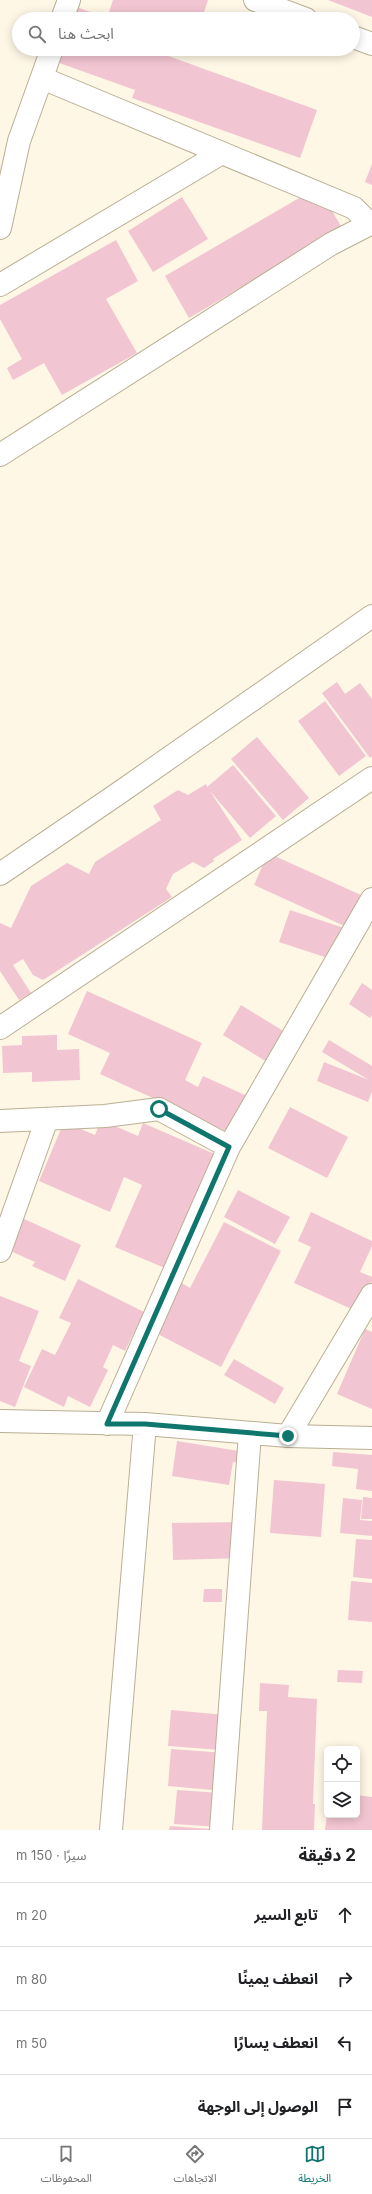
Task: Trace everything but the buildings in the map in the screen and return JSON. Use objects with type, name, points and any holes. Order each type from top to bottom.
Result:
[{"type":"street","points":[[64,12],[68,0]]},
{"type":"street","points":[[255,0],[287,12]]},
{"type":"street","points":[[360,40],[372,44]]},
{"type":"street","points":[[0,228],[19,141],[50,56]]},
{"type":"street","points":[[0,455],[331,244],[371,223],[354,208],[220,154],[42,78]]},
{"type":"street","points":[[0,285],[220,154]]},
{"type":"street","points":[[0,874],[119,793],[372,616]]},
{"type":"street","points":[[0,1028],[372,778]]},
{"type":"street","points":[[107,1424],[229,1147],[372,899]]},
{"type":"street","points":[[0,1121],[105,1116],[159,1109],[229,1147]]},
{"type":"street","points":[[0,1251],[47,1119]]},
{"type":"street","points":[[288,1436],[372,1295]]},
{"type":"street","points":[[0,1421],[145,1424],[250,1434],[372,1438]]},
{"type":"street","points":[[111,1830],[145,1424]]},
{"type":"street","points":[[221,1830],[250,1434]]},
{"type":"route","points":[[159,1109],[229,1147],[154,1321],[107,1424],[145,1424],[288,1436]]}]
